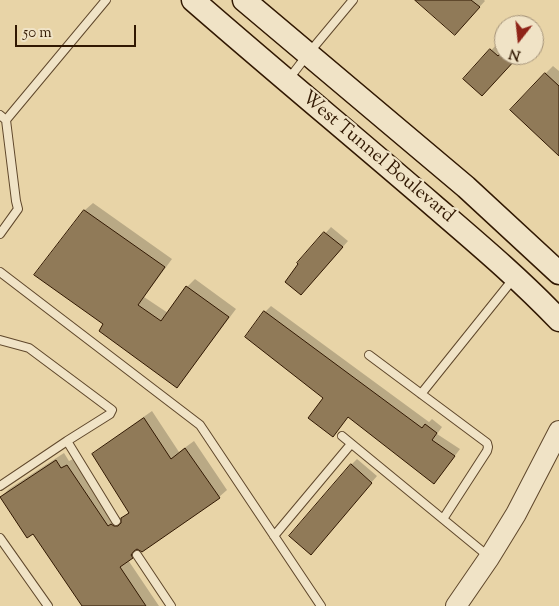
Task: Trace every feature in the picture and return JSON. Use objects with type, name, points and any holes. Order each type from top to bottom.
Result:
[{"type":"main road","name":"West Tunnel Boulevard","points":[[193,0],[515,276],[559,320]]},
{"type":"main road","name":"West Tunnel Boulevard","points":[[244,0],[466,187],[559,273]]},
{"type":"street","points":[[456,606],[516,514],[559,431]]},
{"type":"lane","points":[[0,234],[18,209],[3,117],[106,0]]},
{"type":"lane","points":[[287,81],[353,0]]},
{"type":"lane","points":[[0,272],[200,425],[321,606]]},
{"type":"lane","points":[[421,394],[515,276]]},
{"type":"lane","points":[[0,340],[29,348],[112,410],[110,414],[0,486]]},
{"type":"lane","points":[[369,355],[487,443],[488,451],[443,519]]},
{"type":"lane","points":[[342,436],[489,558]]},
{"type":"lane","points":[[67,441],[116,521]]},
{"type":"lane","points":[[274,536],[351,444]]},
{"type":"lane","points":[[0,538],[48,606]]},
{"type":"lane","points":[[137,555],[172,606]]},
{"type":"building","points":[[415,0],[471,0],[480,7],[455,35]]},
{"type":"building","points":[[490,49],[494,52],[494,65],[510,65],[482,96],[463,79]]},
{"type":"building","points":[[545,73],[559,86],[559,156],[510,110]]},
{"type":"building","points":[[84,210],[165,267],[138,305],[161,321],[186,286],[229,317],[177,388],[99,331],[103,324],[34,275]]},
{"type":"building","points":[[324,232],[343,247],[301,295],[285,282],[297,263]]},
{"type":"building","points":[[264,311],[422,428],[425,424],[437,433],[432,440],[455,456],[434,484],[348,417],[333,437],[308,418],[323,398],[245,337]]},
{"type":"building","points":[[144,418],[171,459],[185,448],[220,498],[142,552],[137,549],[134,551],[131,555],[133,558],[120,567],[146,606],[82,606],[33,534],[27,538],[0,497],[56,460],[61,468],[67,465],[108,526],[111,524],[118,526],[121,523],[121,518],[129,513],[92,454]]},
{"type":"building","points":[[351,464],[372,483],[311,555],[289,536]]}]
